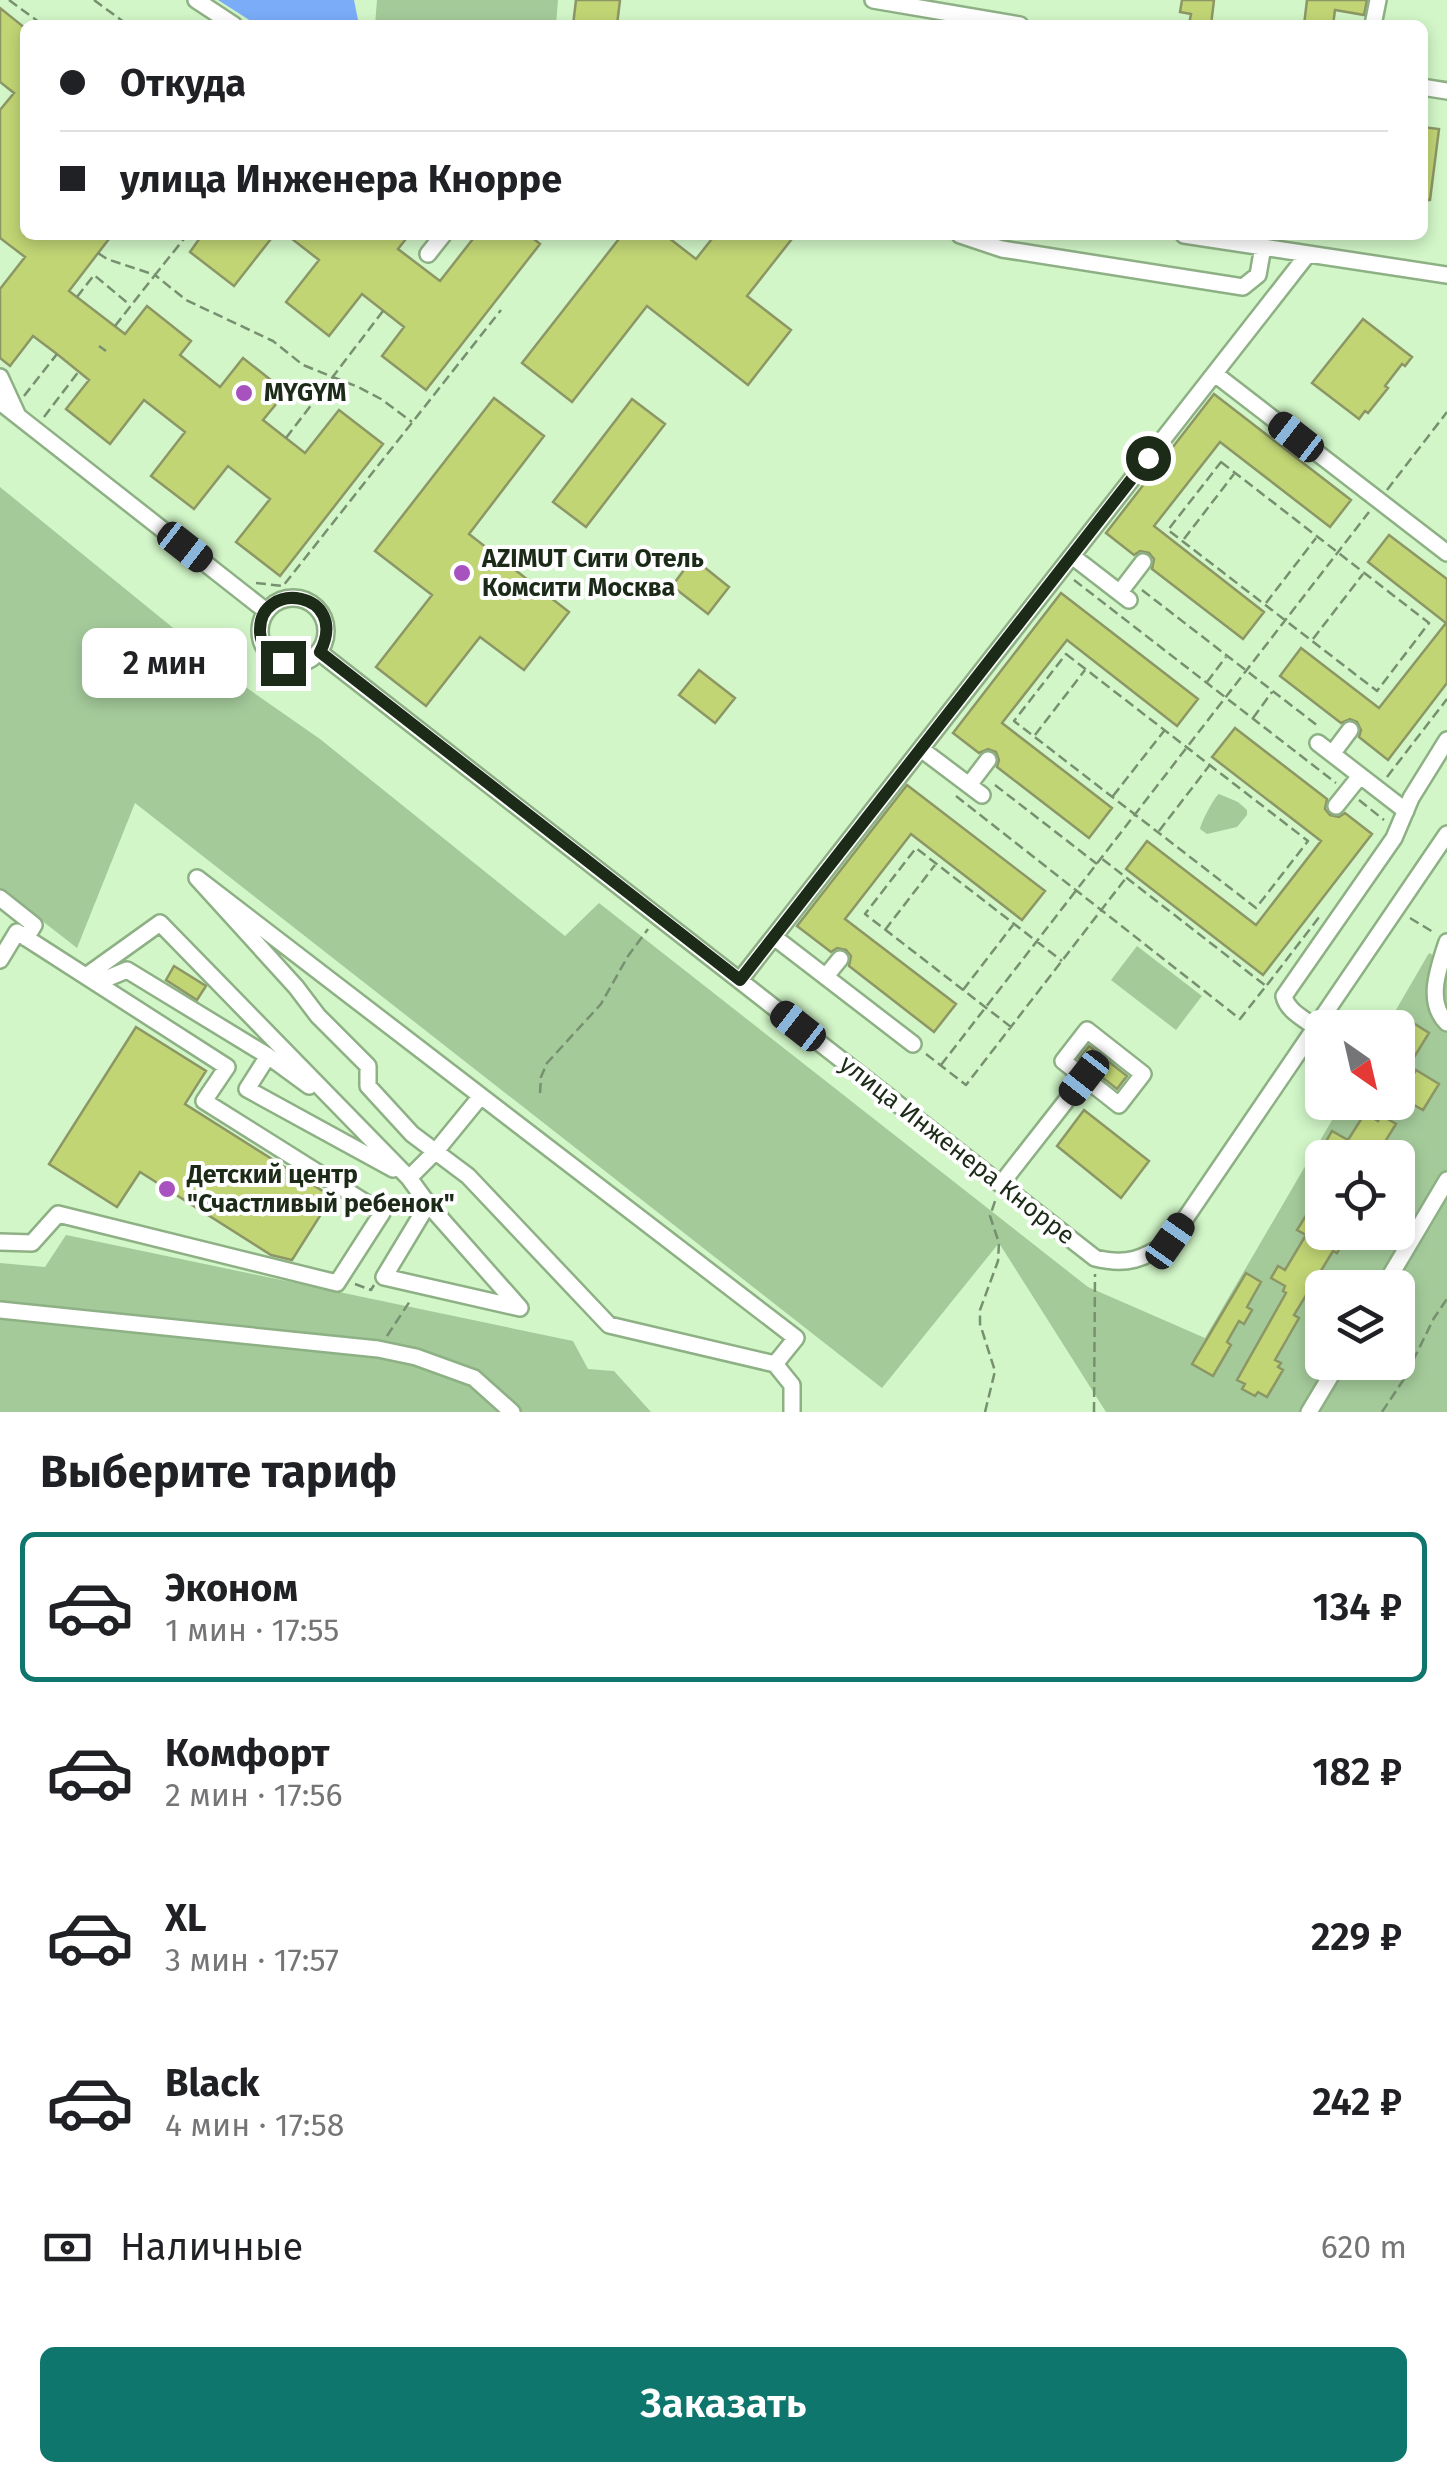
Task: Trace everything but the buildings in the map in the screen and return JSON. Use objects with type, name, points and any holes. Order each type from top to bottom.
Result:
[{"type":"street","points":[[196,0],[226,20]]},
{"type":"street","points":[[873,0],[991,20]]},
{"type":"street","points":[[428,254],[439,240]]},
{"type":"street","points":[[975,240],[1002,249],[1243,287],[1258,275],[1263,247]]},
{"type":"street","points":[[1217,240],[1447,275]]},
{"type":"street","points":[[740,980],[1308,254]]},
{"type":"street","points":[[1215,374],[1447,553]]},
{"type":"street","points":[[0,377],[19,408],[266,611]]},
{"type":"street","points":[[0,402],[19,408]]},
{"type":"street","points":[[1072,556],[1126,591],[1144,562]]},
{"type":"street","points":[[285,598],[308,600],[318,607],[327,628],[320,652],[294,664],[274,658],[262,641],[260,630],[266,611],[285,598]]},
{"type":"street","name":"улица Инженера Кнорре","points":[[320,652],[1095,1258],[1132,1261],[1152,1254],[1170,1241],[1305,1044]]},
{"type":"street","points":[[1305,1020],[1289,1008],[1284,996],[1394,838],[1447,740]]},
{"type":"street","points":[[1335,742],[1360,776],[1406,811]]},
{"type":"street","points":[[921,749],[979,778]]},
{"type":"street","points":[[1336,806],[1360,776]]},
{"type":"street","name":"улица Инженера Кнорре","points":[[1329,1010],[1447,834]]},
{"type":"street","points":[[775,1364],[796,1338],[197,878],[318,1016],[368,1066],[368,1086],[412,1134],[468,1176],[609,1325],[775,1364],[792,1385],[792,1412]]},
{"type":"street","points":[[0,898],[34,925],[26,938]]},
{"type":"street","points":[[91,980],[160,922],[409,1178],[520,1308],[384,1277],[428,1204]]},
{"type":"street","points":[[0,960],[18,932],[226,1067],[204,1100],[382,1213],[337,1284],[58,1214],[32,1243],[0,1242]]},
{"type":"street","points":[[774,936],[913,1044]]},
{"type":"street","points":[[1447,942],[1434,988],[1441,1018],[1447,1023]]},
{"type":"street","points":[[826,976],[840,959]]},
{"type":"street","points":[[91,980],[127,970],[268,1056],[342,1110]]},
{"type":"street","points":[[1087,1030],[1143,1074],[1119,1104],[1084,1078],[1063,1061],[1087,1030]]},
{"type":"street","points":[[268,1056],[247,1089],[409,1178]]},
{"type":"street","points":[[1001,1184],[1084,1078]]},
{"type":"street","points":[[409,1178],[436,1152],[481,1096]]},
{"type":"street","points":[[1394,1270],[1447,1180]]},
{"type":"street","points":[[0,1310],[416,1357],[474,1378],[512,1412]]},
{"type":"street","points":[[1309,1412],[1328,1380]]},
{"type":"path","points":[[10,0],[37,20]]},
{"type":"path","points":[[94,0],[121,20]]},
{"type":"path","points":[[114,326],[183,240]]},
{"type":"path","points":[[98,252],[107,259],[155,275],[186,300],[273,341],[303,365],[358,387],[412,422]]},
{"type":"path","points":[[77,298],[94,276],[131,306]]},
{"type":"path","points":[[286,438],[383,310]]},
{"type":"path","points":[[248,581],[283,586],[501,310]]},
{"type":"path","points":[[99,346],[106,351]]},
{"type":"path","points":[[19,408],[57,354]]},
{"type":"path","points":[[44,418],[79,371]]},
{"type":"path","points":[[941,1065],[1447,412]]},
{"type":"path","points":[[1220,462],[1235,473],[1429,623],[1377,691],[1168,530],[1220,462]]},
{"type":"path","points":[[1183,541],[1235,473]]},
{"type":"path","points":[[1265,604],[1317,537]]},
{"type":"path","points":[[1061,570],[1397,830]]},
{"type":"path","points":[[1312,641],[1364,573]]},
{"type":"path","points":[[1126,591],[1227,656],[1335,742]]},
{"type":"path","points":[[1066,654],[1086,669],[1308,841],[1256,908],[1014,721],[1066,654]]},
{"type":"path","points":[[1206,682],[1227,656]]},
{"type":"path","points":[[1034,736],[1086,669]]},
{"type":"path","points":[[1252,718],[1273,691]]},
{"type":"path","points":[[1386,778],[1447,699]]},
{"type":"path","points":[[1112,797],[1164,730]]},
{"type":"path","points":[[1158,832],[1210,765]]},
{"type":"path","points":[[979,778],[1096,864]]},
{"type":"path","points":[[948,790],[1240,1020],[1266,986],[1101,858]]},
{"type":"path","points":[[1011,1027],[865,914],[916,848],[1062,961]]},
{"type":"path","points":[[885,930],[936,864]]},
{"type":"path","points":[[913,1044],[966,1085],[1126,878]]},
{"type":"path","points":[[1398,910],[1430,930]]},
{"type":"path","points":[[540,1093],[547,1063],[600,1004],[628,956],[658,916]]},
{"type":"path","points":[[963,990],[1014,924]]},
{"type":"path","points":[[985,1412],[995,1371],[980,1324],[980,1310],[998,1261],[1000,1242],[990,1216],[1001,1184]]},
{"type":"path","points":[[1094,1412],[1095,1258]]},
{"type":"path","points":[[378,1350],[421,1286]]},
{"type":"path","points":[[1382,1412],[1447,1299]]},
{"type":"green space","points":[[377,0],[558,0],[556,20],[375,20]]},
{"type":"green space","points":[[0,487],[247,688],[320,739],[565,936],[599,903],[1088,1287],[1205,1338],[1305,1166],[1305,1250],[1415,1250],[1415,1140],[1320,1140],[1332,1120],[1415,1120],[1415,1010],[1396,1010],[1429,953],[1447,962],[1447,1412],[1106,1412],[999,1243],[882,1388],[135,803],[77,948],[0,888]]},
{"type":"green space","points":[[1219,794],[1238,802],[1247,815],[1237,827],[1207,834],[1200,829]]},
{"type":"green space","points":[[1137,946],[1202,996],[1176,1030],[1111,980]]},
{"type":"green space","points":[[66,1235],[573,1341],[588,1369],[614,1371],[651,1412],[0,1412],[0,1263],[45,1267]]},
{"type":"water","points":[[218,0],[354,0],[358,20],[249,20]]},
{"type":"place","name":"MYGYM","points":[[244,393]]},
{"type":"place","name":"AZIMUT Сити Отель Комсити Москва","points":[[462,573]]},
{"type":"place","name":"Детский центр \"Счастливый ребенок\"","points":[[167,1189]]},
{"type":"route","points":[[283,663],[266,650],[261,620],[274,603],[285,598],[308,600],[318,607],[327,628],[320,652],[740,980],[1148,458]]}]
